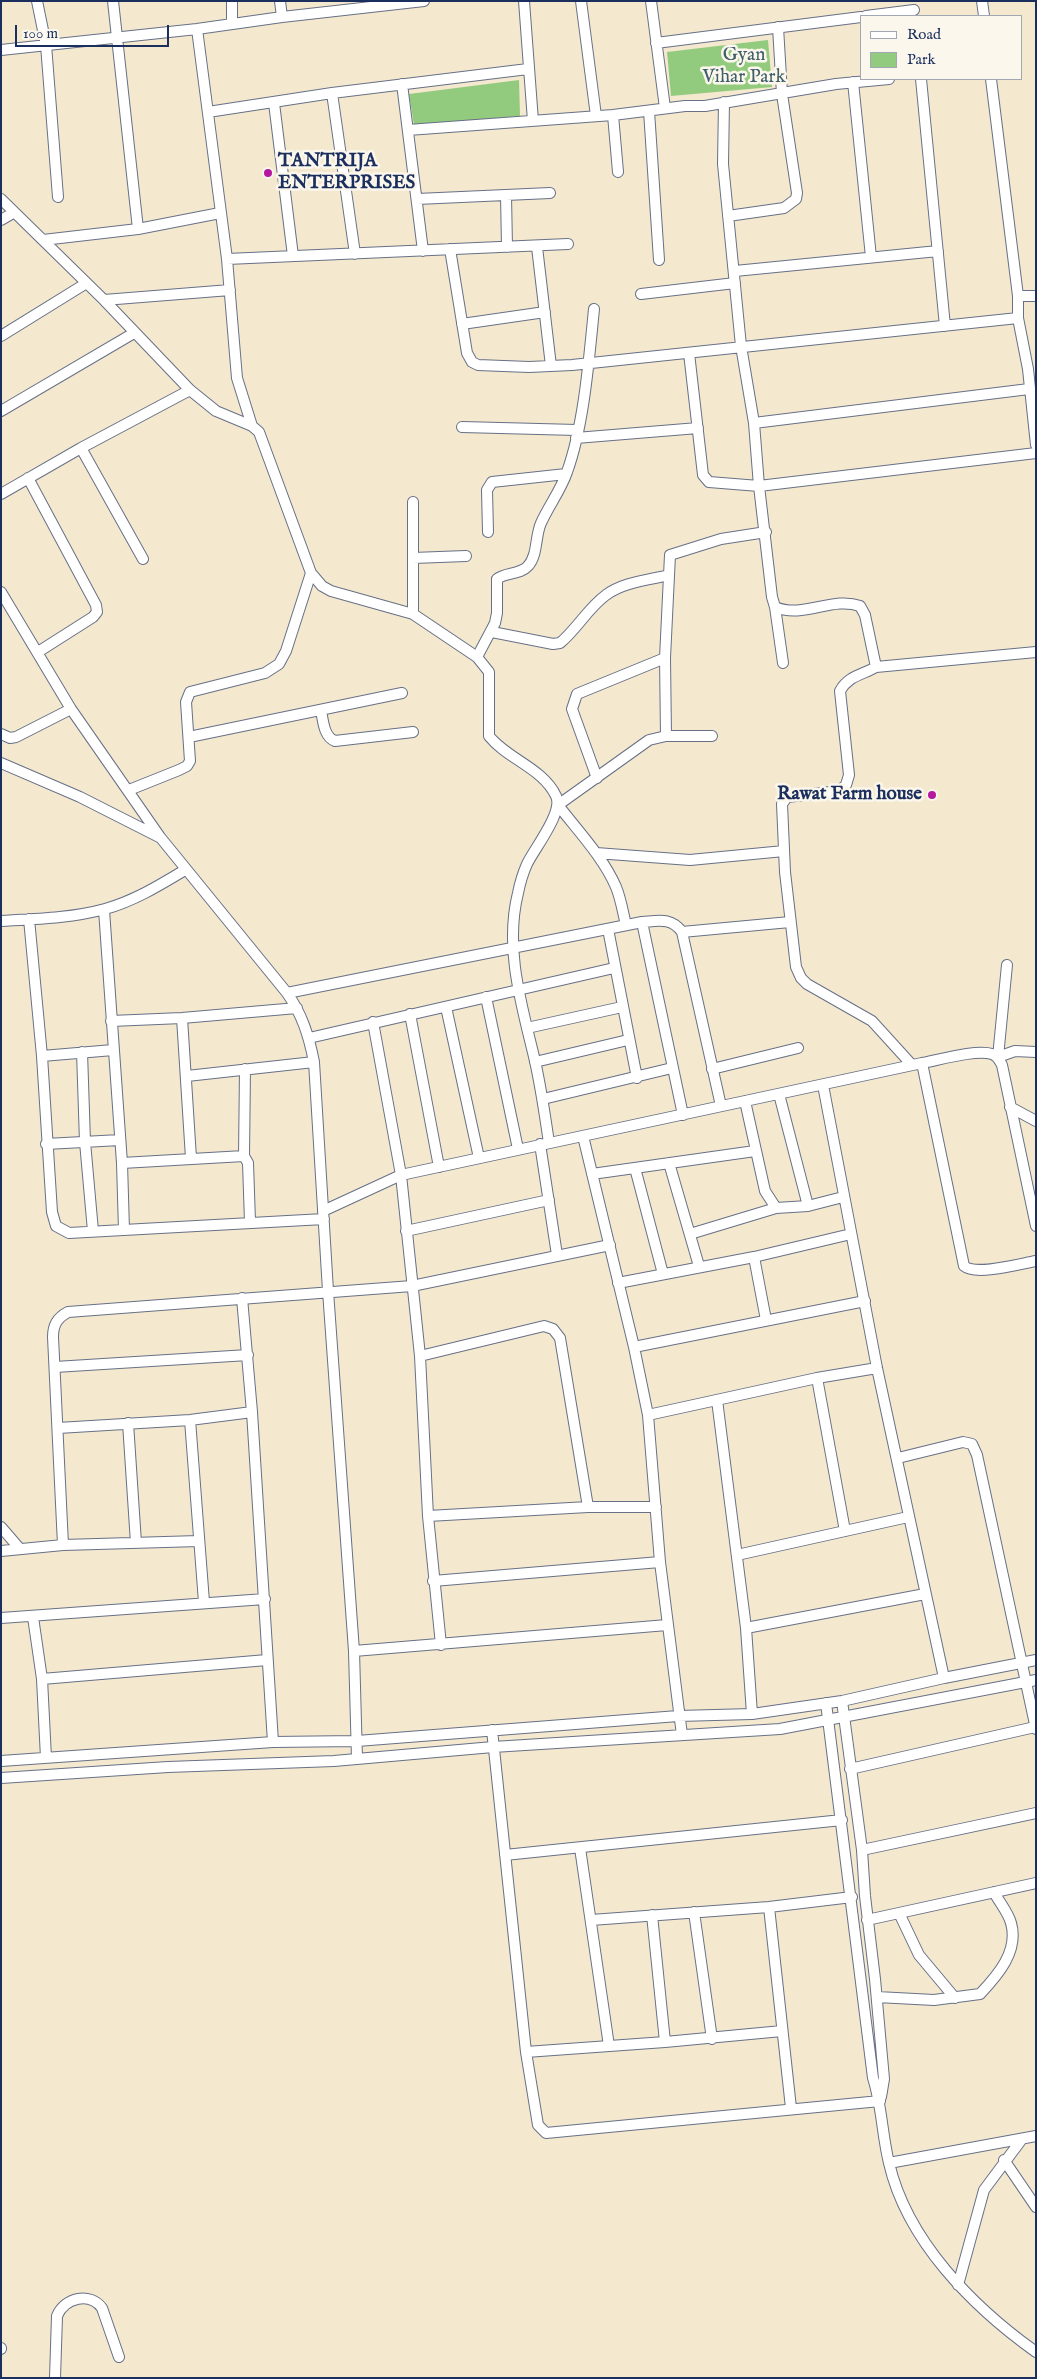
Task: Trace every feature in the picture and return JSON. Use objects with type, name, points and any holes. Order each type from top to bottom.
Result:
[{"type":"street","points":[[37,1],[46,45],[58,197]]},
{"type":"street","points":[[113,1],[138,230]]},
{"type":"street","points":[[232,1],[232,24]]},
{"type":"street","points":[[280,1],[282,17]]},
{"type":"street","points":[[1,50],[197,29],[344,6],[424,1]]},
{"type":"street","points":[[524,1],[533,121]]},
{"type":"street","points":[[581,1],[596,116]]},
{"type":"street","points":[[651,1],[665,108]]},
{"type":"street","points":[[982,1],[984,15]]},
{"type":"street","points":[[873,15],[914,9]]},
{"type":"street","points":[[656,43],[860,17]]},
{"type":"street","points":[[728,216],[784,208],[796,199],[797,193],[782,94],[778,27]]},
{"type":"street","points":[[197,29],[227,259],[237,378],[252,426]]},
{"type":"street","points":[[208,112],[332,93],[528,70]]},
{"type":"street","points":[[408,130],[613,116],[665,108],[705,106],[853,82],[877,80]]},
{"type":"street","points":[[921,80],[945,326]]},
{"type":"street","points":[[991,80],[1018,296],[1018,318],[1032,368],[1028,389],[1035,440]]},
{"type":"street","points":[[853,82],[871,257]]},
{"type":"street","points":[[402,84],[423,250]]},
{"type":"street","points":[[332,93],[355,254]]},
{"type":"street","points":[[274,102],[293,256]]},
{"type":"street","points":[[724,102],[723,164],[741,346],[754,423],[767,553],[783,663]]},
{"type":"street","points":[[649,111],[659,260]]},
{"type":"street","points":[[613,116],[618,172]]},
{"type":"street","points":[[417,199],[550,193]]},
{"type":"street","points":[[506,195],[507,248]]},
{"type":"street","points":[[1,200],[85,284],[104,300],[190,390],[216,411],[252,426],[259,432],[311,573],[322,586],[331,591],[413,614],[477,657],[489,672],[489,736],[542,779],[556,796],[558,805],[596,853],[616,888],[626,925]]},
{"type":"street","points":[[1,220],[13,213]]},
{"type":"street","points":[[43,240],[138,230],[220,213]]},
{"type":"street","points":[[227,259],[568,244]]},
{"type":"street","points":[[537,246],[551,366]]},
{"type":"street","points":[[450,249],[467,353],[472,362],[478,365],[551,366],[589,363],[1018,318]]},
{"type":"street","points":[[734,271],[938,251]]},
{"type":"street","points":[[641,294],[735,283]]},
{"type":"street","points":[[1,336],[85,284]]},
{"type":"street","points":[[104,300],[230,290]]},
{"type":"street","points":[[1018,296],[1036,296]]},
{"type":"street","points":[[477,657],[492,632],[497,613],[497,579],[500,576],[525,569],[530,564],[541,523],[566,474],[576,434],[589,363],[594,310]]},
{"type":"street","points":[[462,324],[545,312]]},
{"type":"street","points":[[1,411],[134,333]]},
{"type":"street","points":[[689,354],[705,479],[709,482],[759,486],[1036,453]]},
{"type":"street","points":[[754,423],[1028,389]]},
{"type":"street","points":[[1,494],[81,448],[190,390]]},
{"type":"street","points":[[462,427],[576,434],[698,428]]},
{"type":"street","points":[[81,448],[143,559]]},
{"type":"street","points":[[488,532],[487,490],[492,482],[566,474]]},
{"type":"street","points":[[28,478],[96,605],[97,612],[93,617],[38,652]]},
{"type":"street","points":[[413,502],[413,614]]},
{"type":"street","points":[[666,736],[665,658],[670,555],[720,539],[766,532]]},
{"type":"street","points":[[749,534],[767,553]]},
{"type":"street","points":[[413,558],[466,556]]},
{"type":"street","points":[[129,790],[187,766],[191,754],[186,702],[190,692],[265,673],[279,664],[286,651],[311,573]]},
{"type":"street","points":[[492,632],[553,644],[560,643],[599,601],[612,591],[669,575]]},
{"type":"street","points":[[1,592],[71,709],[185,870],[287,992],[297,1008],[309,1038],[314,1062],[328,1291],[354,1651],[357,1759]]},
{"type":"street","points":[[775,607],[785,611],[800,611],[844,602],[860,606],[865,615],[876,667]]},
{"type":"street","points":[[1036,652],[876,667],[852,677],[844,683],[840,691],[849,775],[846,784],[839,791],[787,797],[782,804],[781,816],[793,956],[801,978],[807,984],[872,1021],[917,1064],[964,1266],[973,1270],[979,1270],[1036,1262]]},
{"type":"street","points":[[597,778],[572,708],[577,694],[665,658]]},
{"type":"street","points":[[189,737],[402,693]]},
{"type":"street","points":[[1,734],[10,738],[16,737],[71,709]]},
{"type":"street","points":[[321,710],[327,734],[330,739],[335,741],[413,732]]},
{"type":"street","points":[[557,1255],[549,1200],[544,1143],[543,1099],[519,988],[514,949],[514,913],[522,878],[558,805],[649,740],[666,736],[712,736]]},
{"type":"street","points":[[1,763],[80,797],[160,837]]},
{"type":"street","points":[[596,853],[690,860],[784,850]]},
{"type":"street","points":[[1,920],[58,918],[104,910],[146,892],[185,870]]},
{"type":"street","points":[[104,910],[122,1163],[124,1230]]},
{"type":"street","points":[[29,919],[42,1056],[46,1144],[52,1212],[56,1226],[69,1233],[250,1222],[324,1215],[400,1175],[917,1064],[980,1053],[990,1053],[998,1057],[1015,1051],[1036,1052]]},
{"type":"street","points":[[287,992],[514,949],[626,925],[668,920],[676,924],[682,932],[720,1106]]},
{"type":"street","points":[[642,922],[683,1115]]},
{"type":"street","points":[[682,932],[790,922]]},
{"type":"street","points":[[608,929],[628,1040],[637,1078]]},
{"type":"street","points":[[1007,965],[998,1057],[1002,1065],[1036,1226]]},
{"type":"street","points":[[309,1038],[486,998],[519,988],[614,968]]},
{"type":"street","points":[[486,998],[518,1149]]},
{"type":"street","points":[[446,1007],[479,1158]]},
{"type":"street","points":[[527,1028],[622,1007]]},
{"type":"street","points":[[111,1021],[182,1018],[297,1008]]},
{"type":"street","points":[[410,1014],[439,1167]]},
{"type":"street","points":[[182,1018],[191,1158]]},
{"type":"street","points":[[373,1022],[400,1175],[420,1356],[428,1516],[433,1581],[441,1645]]},
{"type":"street","points":[[535,1062],[628,1040]]},
{"type":"street","points":[[712,1069],[798,1048]]},
{"type":"street","points":[[42,1056],[113,1050]]},
{"type":"street","points":[[82,1052],[85,1142],[93,1232]]},
{"type":"street","points":[[187,1076],[314,1062]]},
{"type":"street","points":[[543,1099],[637,1078],[672,1068]]},
{"type":"street","points":[[245,1069],[244,1156],[248,1163],[250,1222]]},
{"type":"street","points":[[823,1085],[877,1368],[898,1458],[908,1517],[944,1678]]},
{"type":"street","points":[[779,1094],[808,1206]]},
{"type":"street","points":[[745,1101],[765,1191],[776,1208]]},
{"type":"street","points":[[1010,1107],[1036,1122]]},
{"type":"street","points":[[583,1136],[634,1347],[648,1415],[660,1562],[678,1716],[682,1735]]},
{"type":"street","points":[[46,1144],[120,1140]]},
{"type":"street","points":[[592,1174],[755,1151]]},
{"type":"street","points":[[122,1163],[244,1156]]},
{"type":"street","points":[[669,1163],[699,1266]]},
{"type":"street","points":[[636,1168],[663,1274]]},
{"type":"street","points":[[690,1234],[776,1208],[808,1206],[843,1197]]},
{"type":"street","points":[[406,1231],[549,1200]]},
{"type":"street","points":[[618,1283],[754,1257],[851,1234]]},
{"type":"street","points":[[63,1545],[53,1328],[57,1320],[68,1312],[412,1286],[610,1245]]},
{"type":"street","points":[[754,1257],[766,1320]]},
{"type":"street","points":[[242,1298],[248,1354],[273,1742]]},
{"type":"street","points":[[634,1347],[865,1301]]},
{"type":"street","points":[[420,1356],[544,1326],[553,1329],[560,1338],[588,1507]]},
{"type":"street","points":[[54,1367],[248,1354]]},
{"type":"street","points":[[648,1415],[817,1378],[877,1368]]},
{"type":"street","points":[[817,1378],[844,1531]]},
{"type":"street","points":[[718,1400],[746,1628],[752,1714]]},
{"type":"street","points":[[58,1428],[190,1420],[252,1412]]},
{"type":"street","points":[[190,1420],[204,1602]]},
{"type":"street","points":[[128,1423],[136,1543]]},
{"type":"street","points":[[850,1769],[1036,1728],[1031,1681],[1021,1663],[977,1454],[972,1444],[963,1442],[898,1458]]},
{"type":"street","points":[[428,1516],[588,1507],[656,1507]]},
{"type":"street","points":[[737,1555],[908,1517]]},
{"type":"street","points":[[1,1527],[20,1549]]},
{"type":"street","points":[[1,1551],[63,1545],[199,1541]]},
{"type":"street","points":[[433,1581],[660,1562]]},
{"type":"street","points":[[746,1628],[926,1594]]},
{"type":"street","points":[[1,1618],[264,1599]]},
{"type":"street","points":[[33,1617],[42,1679],[46,1758]]},
{"type":"street","points":[[354,1651],[667,1625]]},
{"type":"street","points":[[42,1679],[267,1660]]},
{"type":"street","points":[[1,1760],[273,1742],[357,1741],[678,1716],[752,1714],[842,1701],[1036,1660]]},
{"type":"street","points":[[1,1778],[168,1767],[357,1759],[493,1747],[780,1729],[1031,1681]]},
{"type":"street","points":[[842,1701],[862,1850],[867,1920],[877,1997],[884,2079],[880,2101]]},
{"type":"street","points":[[826,1703],[830,1720],[873,2078],[880,2101],[889,2163],[903,2202],[917,2228],[958,2285],[1007,2331],[1036,2352]]},
{"type":"street","points":[[492,1730],[526,2052],[538,2125],[546,2133],[791,2108],[880,2101]]},
{"type":"street","points":[[862,1850],[1036,1814]]},
{"type":"street","points":[[505,1855],[842,1820]]},
{"type":"street","points":[[580,1848],[609,2046]]},
{"type":"street","points":[[867,1920],[1036,1883]]},
{"type":"street","points":[[877,1997],[934,2000],[980,1994],[1008,1958],[1012,1944],[1011,1923],[994,1892]]},
{"type":"street","points":[[591,1920],[769,1907],[852,1897]]},
{"type":"street","points":[[769,1907],[791,2108]]},
{"type":"street","points":[[694,1912],[712,2038]]},
{"type":"street","points":[[899,1913],[919,1955],[955,1998]]},
{"type":"street","points":[[652,1916],[665,2042]]},
{"type":"street","points":[[526,2052],[782,2031]]},
{"type":"street","points":[[889,2163],[1036,2136]]},
{"type":"street","points":[[958,2285],[981,2198],[987,2184],[1022,2139]]},
{"type":"street","points":[[1004,2160],[1036,2207]]},
{"type":"street","points":[[55,2378],[57,2316],[60,2308],[73,2300],[90,2299],[97,2302],[102,2308],[120,2357]]},
{"type":"green space","name":"Gyan Vihar Park","points":[[768,40],[772,87],[671,96],[667,52]]},
{"type":"green space","points":[[519,80],[520,116],[414,125],[409,94]]},
{"type":"place","name":"TANTRIJA ENTERPRISES","points":[[268,173]]},
{"type":"place","name":"Rawat Farm house","points":[[932,795]]}]
